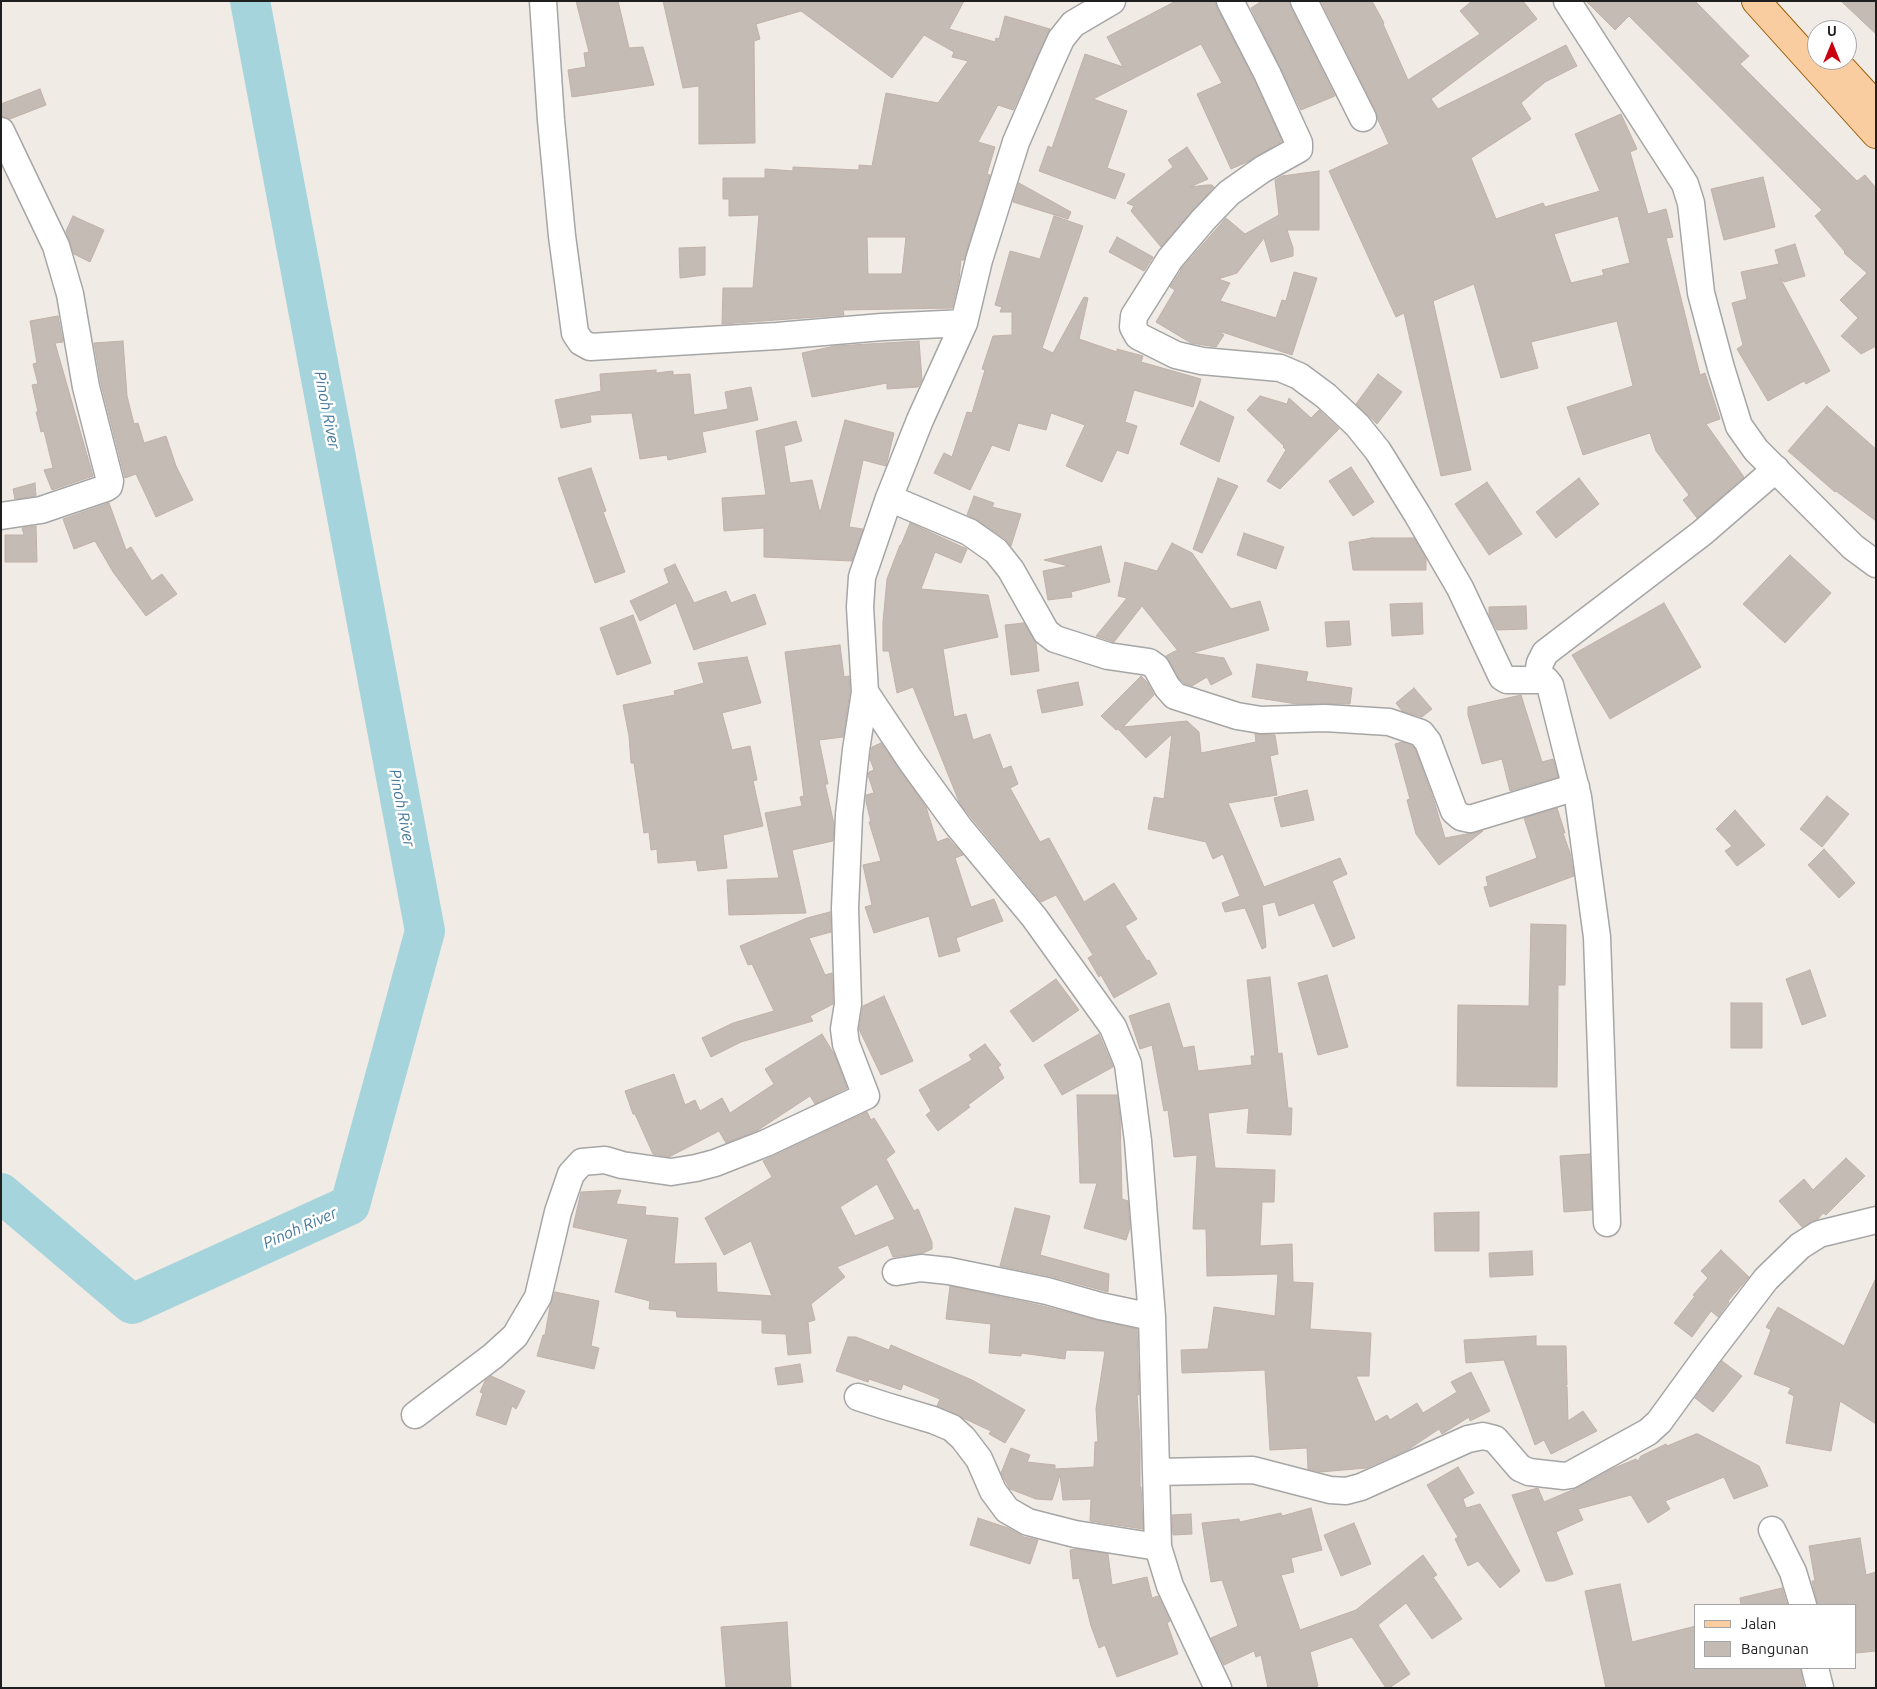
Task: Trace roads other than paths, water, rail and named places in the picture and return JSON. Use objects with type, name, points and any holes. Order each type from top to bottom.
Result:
[{"type":"main road","points":[[1756,1],[1876,134]]},
{"type":"main road","points":[[1781,1],[1807,30]]},
{"type":"main road","points":[[1843,70],[1876,106]]},
{"type":"street","points":[[543,1],[551,120],[562,236],[575,333],[581,342],[590,346],[964,323]]},
{"type":"street","points":[[415,1415],[493,1356],[514,1336],[538,1297],[558,1212],[571,1174],[582,1162],[605,1160],[671,1172],[696,1168],[715,1163],[766,1143],[866,1096],[846,1044],[844,1030],[848,1004],[845,908],[849,816],[856,750],[865,692],[860,607],[862,577],[889,498],[920,420],[964,323],[979,260],[1016,142],[1051,61],[1061,39],[1073,24],[1112,1]]},
{"type":"street","points":[[1230,1],[1300,143],[1299,149],[1263,169],[1229,193],[1204,219],[1170,259],[1134,316],[1133,328],[1138,336],[1176,355],[1202,361],[1280,368],[1300,376],[1326,396],[1357,424],[1383,459],[1418,514],[1460,588],[1502,677],[1508,680],[1546,680],[1550,685],[1576,787],[1597,937],[1607,1223]]},
{"type":"street","points":[[1304,1],[1363,118]]},
{"type":"street","points":[[1567,1],[1684,184],[1691,202],[1701,293],[1721,368],[1740,426],[1756,450],[1853,546],[1876,564]]},
{"type":"street","points":[[1,131],[56,246],[70,294],[86,387],[110,481],[109,486],[106,488],[41,510],[1,516]]},
{"type":"street","points":[[1537,679],[1540,663],[1546,653],[1673,556],[1776,469]]},
{"type":"street","points":[[889,498],[969,532],[996,551],[1011,570],[1046,632],[1055,639],[1108,656],[1149,662],[1156,667],[1167,687],[1175,696],[1237,716],[1261,720],[1325,718],[1389,722],[1421,733],[1428,742],[1454,812],[1461,817],[1470,819],[1576,787]]},
{"type":"street","points":[[865,692],[911,761],[959,827],[1034,917],[1113,1027],[1128,1064],[1138,1141],[1152,1317],[1158,1547],[1170,1586],[1218,1688]]},
{"type":"street","points":[[1157,1472],[1253,1470],[1330,1490],[1346,1491],[1361,1487],[1468,1439],[1483,1436],[1495,1439],[1520,1468],[1528,1472],[1570,1475],[1648,1432],[1659,1422],[1766,1279],[1800,1246],[1819,1234],[1876,1220]]},
{"type":"street","points":[[896,1272],[921,1268],[949,1271],[1047,1291],[1100,1306],[1152,1317]]},
{"type":"street","points":[[858,1396],[952,1428],[963,1438],[979,1459],[993,1491],[1007,1510],[1028,1522],[1075,1534],[1158,1547]]},
{"type":"street","points":[[1772,1530],[1793,1572],[1803,1604]]},
{"type":"street","points":[[1815,1669],[1820,1688]]},
{"type":"waterway","name":"Pinoh River","points":[[1,1193],[132,1304],[350,1205],[425,931],[250,1]]}]
